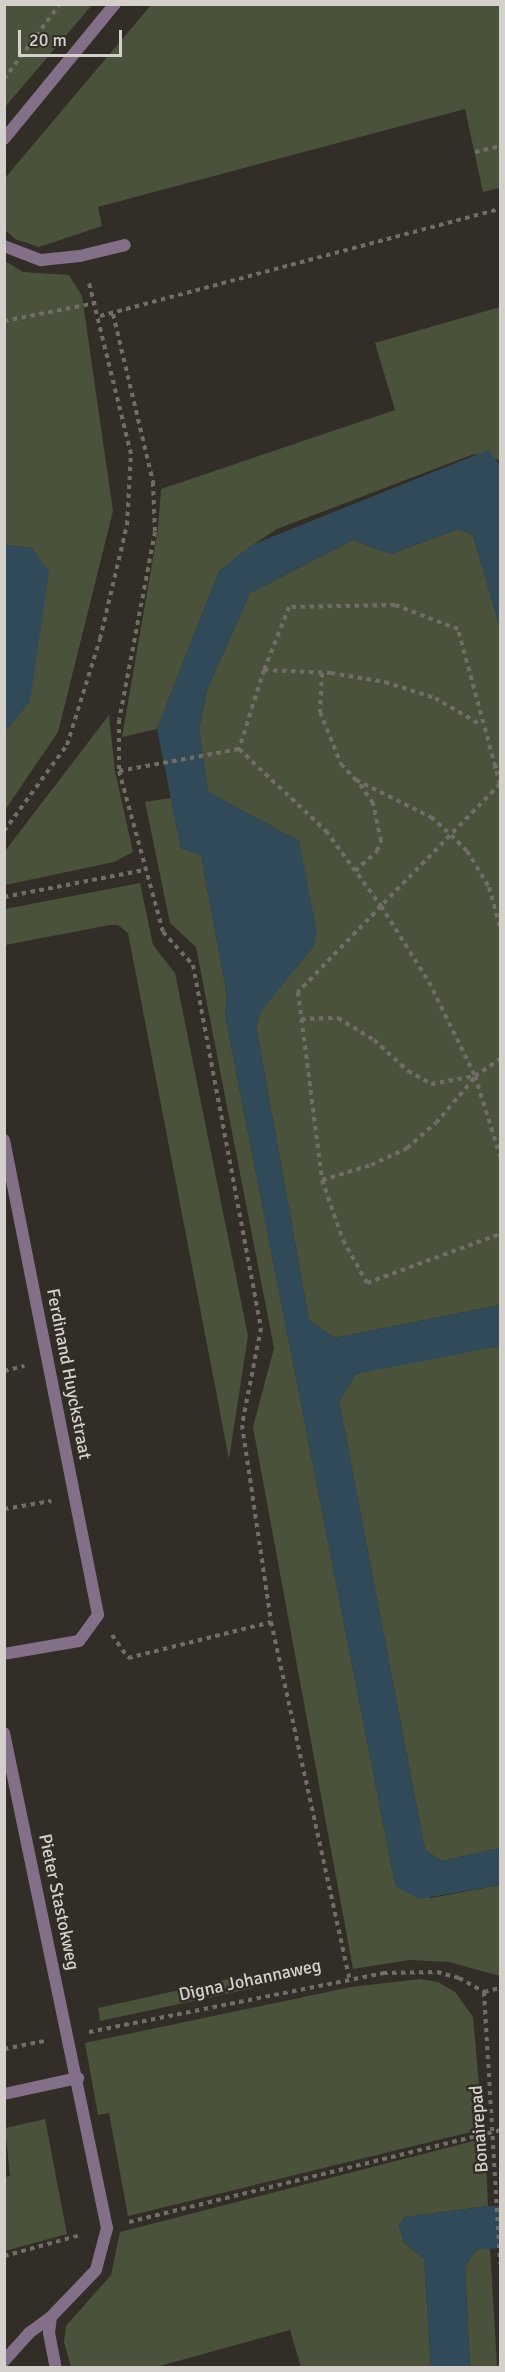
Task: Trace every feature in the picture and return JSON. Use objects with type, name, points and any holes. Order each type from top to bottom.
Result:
[{"type":"street","points":[[4,139],[115,4]]},
{"type":"street","points":[[4,246],[41,260],[80,256],[125,244]]},
{"type":"street","name":"Ferdinand Huyckstraat","points":[[4,1140],[98,1615]]},
{"type":"street","points":[[4,1654],[79,1641],[98,1615]]},
{"type":"street","name":"Pieter Stastokweg","points":[[4,1733],[78,2078]]},
{"type":"street","points":[[4,2094],[78,2078],[107,2228],[96,2270],[51,2317],[29,2333],[4,2361]]},
{"type":"street","points":[[51,2317],[49,2333],[56,2367]]},
{"type":"path","points":[[4,79],[60,4]]},
{"type":"path","points":[[475,152],[501,146]]},
{"type":"path","points":[[100,316],[501,209]]},
{"type":"path","points":[[4,831],[67,745],[100,639],[127,525],[131,454],[100,316],[80,256]]},
{"type":"path","points":[[4,321],[96,303]]},
{"type":"path","points":[[113,314],[153,482],[155,532],[119,720],[119,771],[144,870],[163,932],[193,965],[261,1328],[242,1425],[271,1622],[349,1978]]},
{"type":"path","points":[[239,749],[264,670],[289,607],[395,605],[458,629],[493,767],[501,784],[298,992],[322,1180],[343,1240],[367,1283],[501,1234]]},
{"type":"path","points":[[264,670],[322,673],[385,682],[435,699],[482,725]]},
{"type":"path","points":[[322,673],[321,712],[327,737],[341,764],[373,803],[381,841],[377,850],[355,871]]},
{"type":"path","points":[[119,771],[239,749]]},
{"type":"path","points":[[239,749],[326,831],[381,906],[429,982],[475,1076],[501,1156]]},
{"type":"path","points":[[493,767],[501,765]]},
{"type":"path","points":[[356,780],[431,817],[467,851],[489,887],[501,927]]},
{"type":"path","points":[[4,897],[144,870]]},
{"type":"path","points":[[301,1020],[338,1018],[374,1040],[408,1071],[431,1084],[475,1076]]},
{"type":"path","points":[[322,1180],[371,1166],[407,1148],[450,1108],[475,1076],[501,1059]]},
{"type":"path","points":[[4,1509],[74,1496]]},
{"type":"path","points":[[98,1615],[128,1658],[271,1622]]},
{"type":"path","name":"Digna Johannaweg","points":[[4,2049],[349,1978],[413,1970],[437,1972],[459,1978],[484,1992]]},
{"type":"path","points":[[484,1992],[501,1988]]},
{"type":"path","name":"Bonairepad","points":[[484,1992],[501,2264]]},
{"type":"path","points":[[4,2256],[107,2228],[501,2130]]},
{"type":"green space","points":[[4,5],[92,5],[5,107],[4,107]]},
{"type":"green space","points":[[151,5],[500,5],[500,188],[483,192],[465,109],[98,207],[102,226],[39,247],[15,239],[5,230],[5,178]]},
{"type":"green space","points":[[5,261],[23,272],[69,275],[82,296],[113,511],[58,732],[5,810],[5,731],[30,701],[32,548],[5,545]]},
{"type":"green space","points":[[500,307],[500,465],[499,460],[474,454],[277,529],[254,544],[219,571],[157,729],[122,737],[158,529],[161,489],[395,410],[375,343]]},
{"type":"green space","points":[[458,529],[473,535],[500,628],[500,1305],[334,1338],[309,1320],[256,1026],[261,1010],[313,947],[299,841],[208,792],[199,728],[207,690],[250,593],[353,540],[391,554]]},
{"type":"green space","points":[[109,715],[115,771],[133,852],[114,862],[5,885],[5,851]]},
{"type":"green space","points":[[171,798],[181,848],[201,855],[227,995],[225,1015],[394,1879],[397,1887],[431,1898],[500,1885],[500,1976],[449,1962],[409,1960],[353,1969],[253,1427],[274,1348],[196,947],[170,923],[145,802]]},
{"type":"green space","points":[[140,883],[153,945],[175,973],[248,1336],[229,1459],[128,933],[118,925],[110,925],[5,945],[5,909]]},
{"type":"green space","points":[[500,1343],[500,1848],[442,1861],[425,1850],[339,1401],[356,1374]]},
{"type":"green space","points":[[252,1974],[254,1988],[100,2021],[98,2008]]},
{"type":"green space","points":[[420,1979],[438,1982],[455,1992],[473,2017],[483,2129],[128,2216],[109,2113],[98,2115],[85,2043],[351,1987]]},
{"type":"green space","points":[[45,2119],[67,2234],[5,2251],[5,2177],[10,2176],[5,2128]]},
{"type":"green space","points":[[485,2138],[488,2206],[405,2217],[399,2225],[404,2243],[424,2259],[431,2367],[301,2367],[290,2330],[156,2367],[71,2367],[64,2342],[66,2326],[111,2275],[120,2232]]},
{"type":"green space","points":[[490,2247],[497,2367],[470,2367],[465,2266],[477,2250]]},
{"type":"water","points":[[488,450],[500,465],[500,628],[473,535],[458,529],[391,554],[353,540],[250,593],[207,690],[199,728],[208,792],[299,841],[317,932],[313,947],[262,1010],[256,1026],[309,1320],[334,1338],[500,1305],[500,1346],[356,1374],[339,1401],[425,1850],[442,1861],[500,1848],[500,1885],[419,1899],[397,1887],[394,1879],[225,1015],[227,994],[201,855],[181,848],[157,729],[219,571],[254,544]]},
{"type":"water","points":[[5,545],[32,548],[49,572],[30,701],[5,731]]},
{"type":"water","points":[[500,2206],[500,2248],[477,2250],[465,2266],[470,2367],[431,2367],[424,2259],[404,2243],[399,2225],[405,2217]]}]
